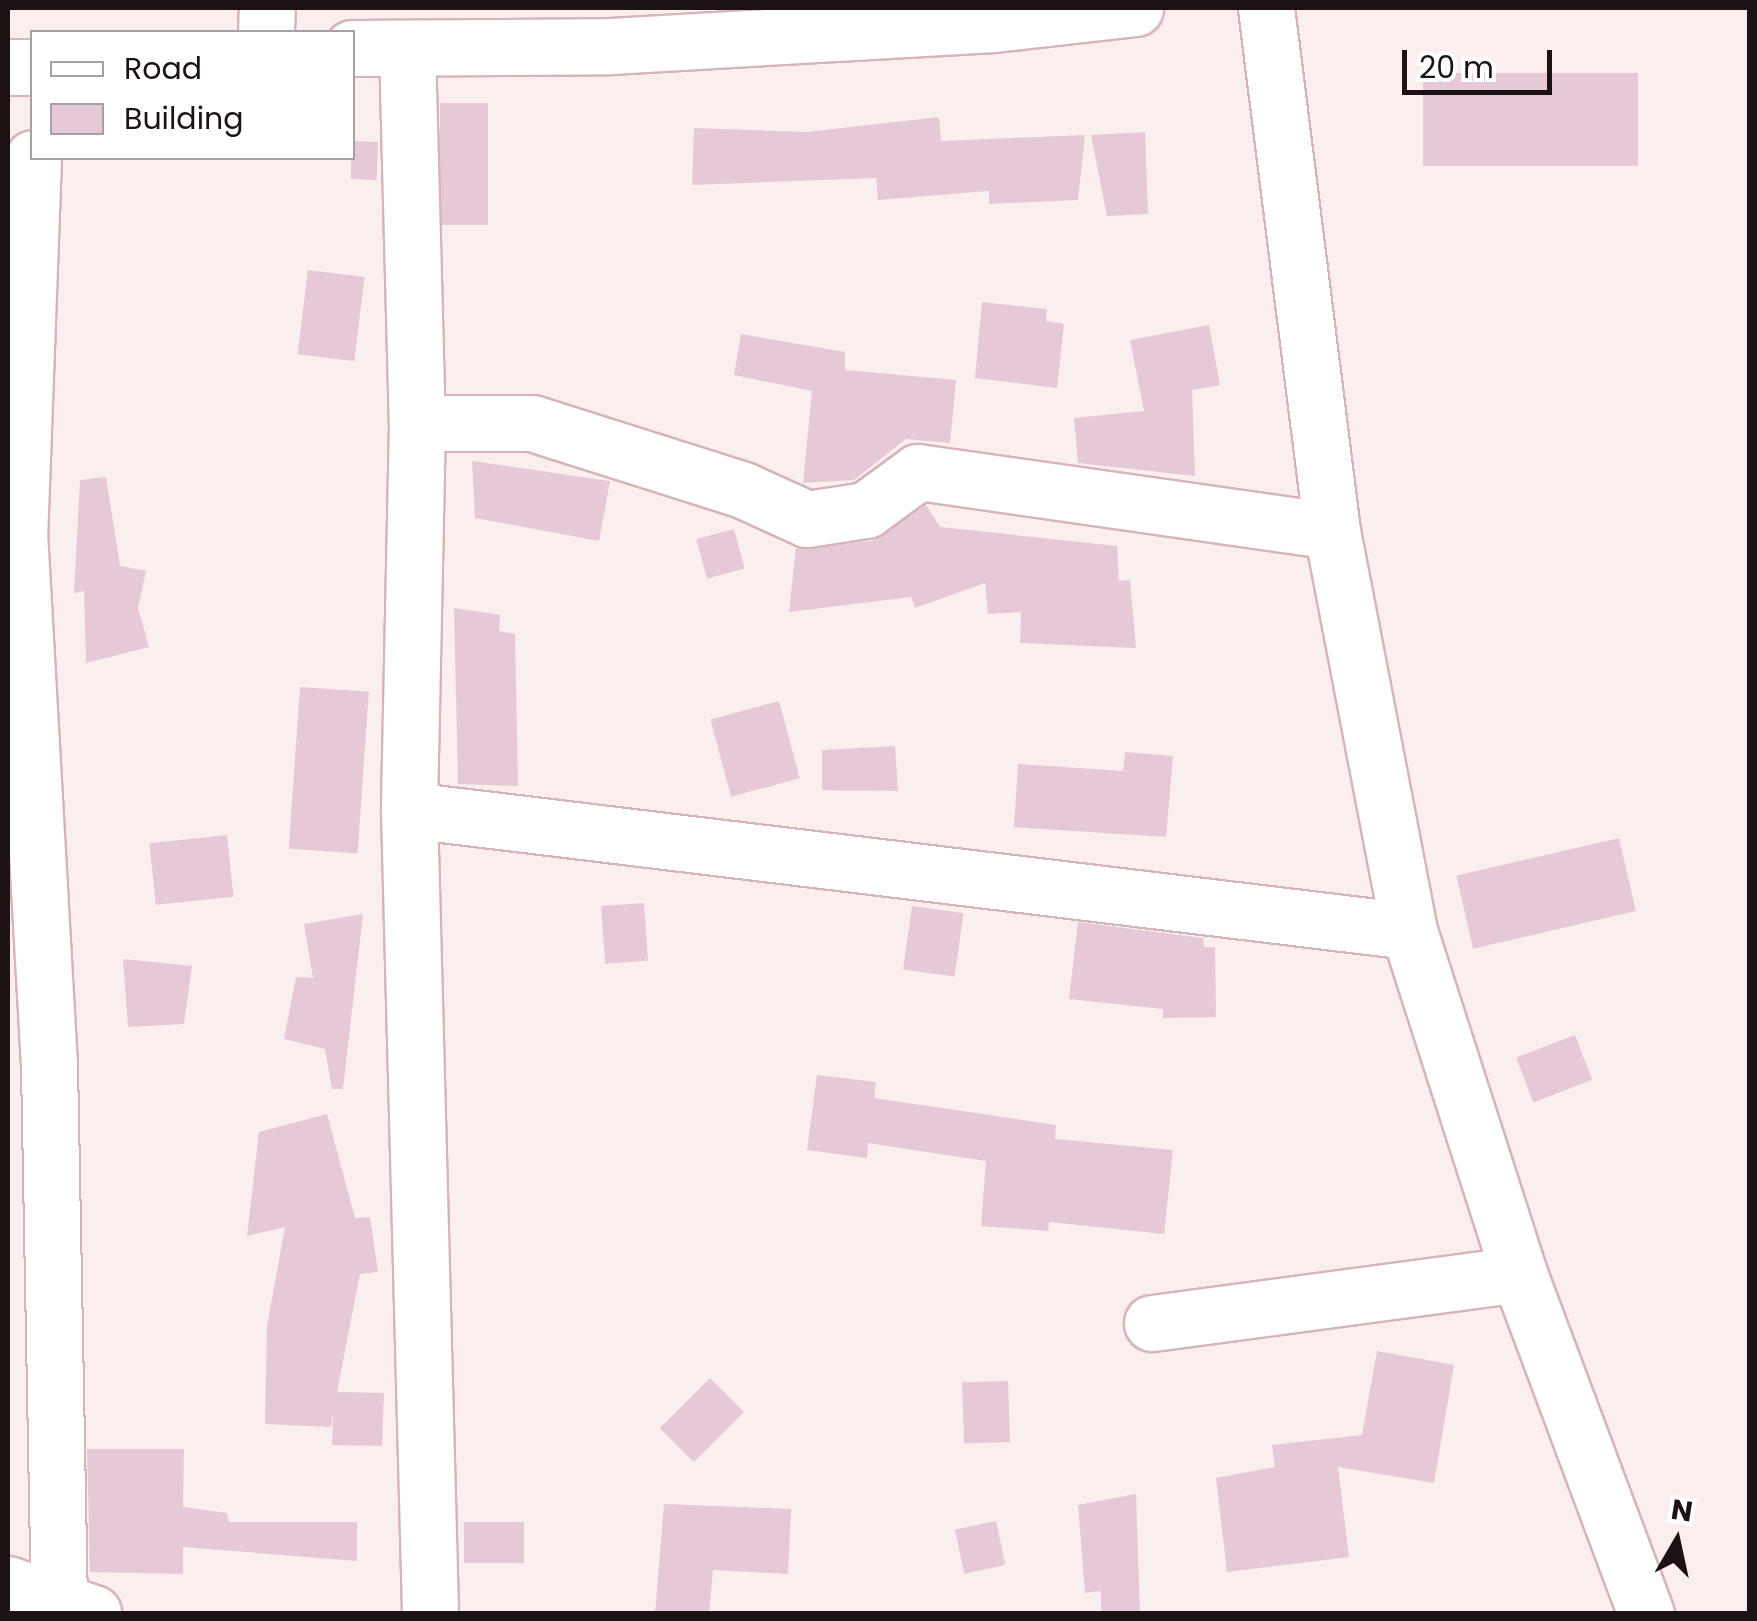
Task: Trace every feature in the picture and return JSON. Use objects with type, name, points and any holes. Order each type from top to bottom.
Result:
[{"type":"street","points":[[355,48],[407,48],[614,27],[994,24],[1134,8]]},
{"type":"street","points":[[1266,8],[1332,531],[1409,931],[1519,1274],[1646,1614]]},
{"type":"street","points":[[407,48],[416,423],[409,810],[430,1614]]},
{"type":"street","points":[[8,1584],[77,1609],[19,532],[33,160]]},
{"type":"street","points":[[416,423],[532,423],[808,519],[866,510],[918,472],[1332,531]]},
{"type":"street","points":[[409,810],[1409,931]]},
{"type":"street","points":[[1152,1323],[1519,1274]]},
{"type":"building","points":[[1423,73],[1638,73],[1638,166],[1423,166]]},
{"type":"building","points":[[440,103],[488,103],[488,225],[440,225]]},
{"type":"building","points":[[939,117],[941,141],[1085,135],[1078,200],[989,204],[989,191],[878,200],[876,178],[692,185],[694,128],[807,132]]},
{"type":"building","points":[[1145,132],[1148,214],[1107,216],[1091,135]]},
{"type":"building","points":[[355,141],[378,142],[377,180],[351,179]]},
{"type":"building","points":[[308,270],[365,277],[354,361],[298,354]]},
{"type":"building","points":[[982,302],[1047,309],[1046,321],[1064,324],[1057,388],[975,378]]},
{"type":"building","points":[[1209,325],[1220,385],[1192,390],[1195,476],[1078,463],[1074,418],[1144,411],[1130,340]]},
{"type":"building","points":[[741,334],[845,352],[845,370],[956,380],[950,443],[906,439],[854,480],[803,483],[812,391],[734,375]]},
{"type":"building","points":[[472,461],[610,481],[599,541],[475,518]]},
{"type":"building","points":[[106,477],[120,566],[146,571],[138,608],[149,647],[86,663],[84,591],[74,593],[80,480]]},
{"type":"building","points":[[926,505],[940,527],[1117,546],[1119,581],[1130,580],[1136,648],[1020,643],[1021,612],[988,614],[985,583],[915,608],[911,597],[789,612],[796,548],[872,541]]},
{"type":"building","points":[[734,529],[745,569],[707,579],[696,539]]},
{"type":"building","points":[[454,608],[500,615],[499,631],[515,634],[518,786],[458,784]]},
{"type":"building","points":[[300,687],[369,692],[358,853],[289,849]]},
{"type":"building","points":[[779,701],[800,778],[731,797],[710,719]]},
{"type":"building","points":[[895,746],[898,791],[822,790],[822,750]]},
{"type":"building","points":[[1125,752],[1173,756],[1166,837],[1014,827],[1018,764],[1123,771]]},
{"type":"building","points":[[227,835],[233,897],[156,905],[149,843]]},
{"type":"building","points":[[1619,838],[1636,911],[1473,949],[1456,876]]},
{"type":"building","points":[[644,903],[648,961],[605,964],[601,906]]},
{"type":"building","points":[[912,906],[963,913],[955,977],[903,969]]},
{"type":"building","points":[[363,914],[343,1089],[332,1089],[325,1049],[284,1039],[296,977],[313,978],[304,924]]},
{"type":"building","points":[[1078,922],[1203,938],[1204,947],[1215,947],[1216,1017],[1163,1018],[1163,1009],[1069,999]]},
{"type":"building","points":[[123,959],[192,966],[184,1024],[128,1027]]},
{"type":"building","points":[[1575,1035],[1592,1080],[1533,1102],[1516,1058]]},
{"type":"building","points":[[817,1075],[876,1082],[874,1098],[1056,1125],[1055,1139],[1173,1150],[1164,1234],[1049,1222],[1048,1231],[981,1226],[986,1161],[868,1143],[867,1158],[807,1150]]},
{"type":"building","points":[[327,1114],[355,1218],[370,1217],[378,1272],[360,1274],[337,1392],[384,1393],[382,1446],[332,1445],[333,1413],[331,1427],[265,1424],[267,1326],[285,1227],[247,1236],[259,1132]]},
{"type":"building","points":[[1377,1351],[1454,1365],[1434,1483],[1338,1467],[1349,1557],[1227,1572],[1216,1478],[1275,1467],[1272,1445],[1362,1435]]},
{"type":"building","points":[[710,1378],[744,1412],[694,1462],[660,1428]]},
{"type":"building","points":[[1008,1381],[1010,1442],[964,1444],[962,1383]]},
{"type":"building","points":[[87,1449],[184,1449],[183,1507],[227,1513],[229,1522],[357,1522],[357,1561],[183,1547],[183,1574],[90,1572]]},
{"type":"building","points":[[1136,1494],[1140,1614],[1101,1614],[1101,1591],[1085,1593],[1078,1505]]},
{"type":"building","points":[[664,1504],[791,1509],[788,1574],[713,1570],[709,1614],[655,1614]]},
{"type":"building","points":[[996,1521],[1005,1565],[964,1574],[955,1530]]},
{"type":"building","points":[[464,1522],[524,1522],[524,1563],[464,1563]]}]
